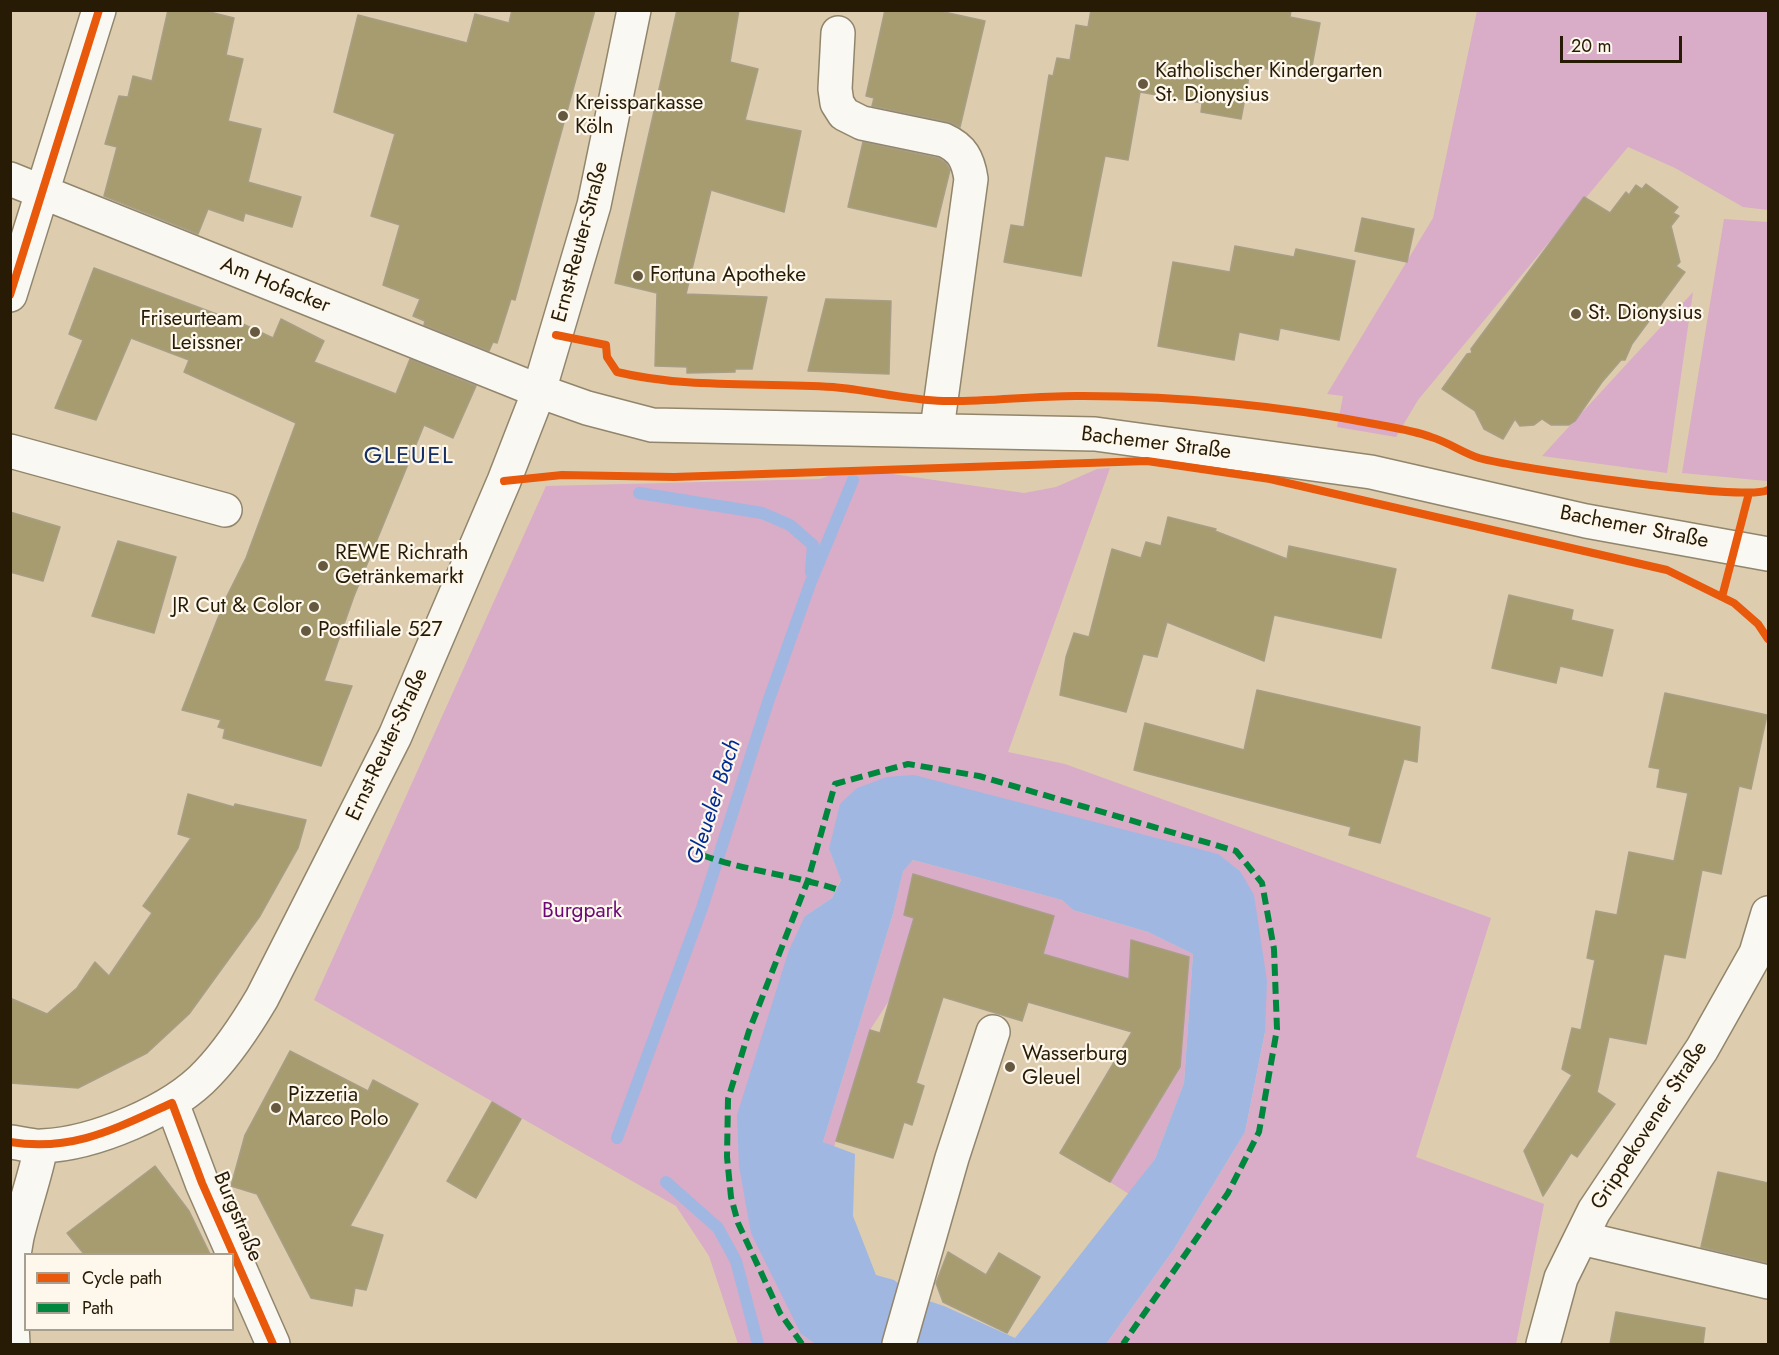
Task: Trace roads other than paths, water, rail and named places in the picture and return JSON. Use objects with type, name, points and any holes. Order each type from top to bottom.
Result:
[{"type":"street","points":[[10,295],[99,10]]},
{"type":"street","name":"Ernst-Reuter-Straße","points":[[26,1144],[78,1141],[172,1103],[207,1075],[237,1039],[262,998],[395,736],[504,481],[539,391],[594,205],[634,10]]},
{"type":"street","points":[[838,33],[835,89],[837,103],[844,114],[862,123],[944,140],[956,146],[969,166],[971,179],[937,429]]},
{"type":"street","name":"Am Hofacker","points":[[10,179],[41,194],[539,391]]},
{"type":"street","name":"Bachemer Straße","points":[[539,391],[587,408],[652,425],[1095,434],[1371,472],[1586,521],[1768,554]]},
{"type":"street","points":[[10,451],[225,510]]},
{"type":"street","name":"Grippekovener Straße","points":[[1543,1344],[1561,1278],[1594,1211],[1702,1049],[1755,953],[1768,913]]},
{"type":"street","points":[[899,1344],[952,1158],[993,1032]]},
{"type":"street","name":"Burgstraße","points":[[172,1103],[202,1183],[233,1253]]},
{"type":"street","points":[[13,1344],[11,1300],[17,1238],[33,1184],[26,1144]]},
{"type":"street","points":[[1581,1238],[1768,1282]]},
{"type":"street","name":"Burgstraße","points":[[234,1256],[273,1344]]},
{"type":"water","points":[[914,775],[1218,854],[1240,871],[1254,895],[1267,981],[1265,1032],[1245,1132],[1174,1249],[1106,1344],[815,1344],[801,1334],[751,1233],[739,1166],[737,1115],[789,950],[805,916],[832,898],[841,880],[829,849],[840,804],[857,788],[887,777]],"holes":[[[913,860],[1062,900],[1073,910],[1148,932],[1193,954],[1184,1083],[1155,1159],[1015,1338],[944,1306],[914,1296],[894,1280],[876,1275],[853,1216],[855,1154],[823,1142],[893,914],[903,871]]]},
{"type":"waterway","name":"Gleueler Bach","points":[[617,1138],[702,908],[768,702],[810,584],[853,480]]},
{"type":"waterway","points":[[639,493],[762,513],[790,525],[813,545],[811,572]]},
{"type":"waterway","name":"Gleueler Bach","points":[[666,1182],[718,1228],[736,1261],[758,1344]]},
{"type":"place","name":"Katholischer Kindergarten St. Dionysius","points":[[1143,84]]},
{"type":"place","name":"Kreissparkasse Köln","points":[[563,116]]},
{"type":"place","name":"Fortuna Apotheke","points":[[638,276]]},
{"type":"place","name":"St. Dionysius","points":[[1576,314]]},
{"type":"place","name":"Friseurteam Leissner","points":[[255,332]]},
{"type":"place","name":"REWE Richrath Getränkemarkt","points":[[323,566]]},
{"type":"place","name":"JR Cut & Color","points":[[314,607]]},
{"type":"place","name":"Postfiliale 527","points":[[306,631]]},
{"type":"place","name":"Wasserburg Gleuel","points":[[1010,1067]]},
{"type":"place","name":"Pizzeria Marco Polo","points":[[276,1108]]},
{"type":"district","name":"GLEUEL","points":[[409,457]]},
{"type":"park label","name":"Burgpark","points":[[582,912]]}]
